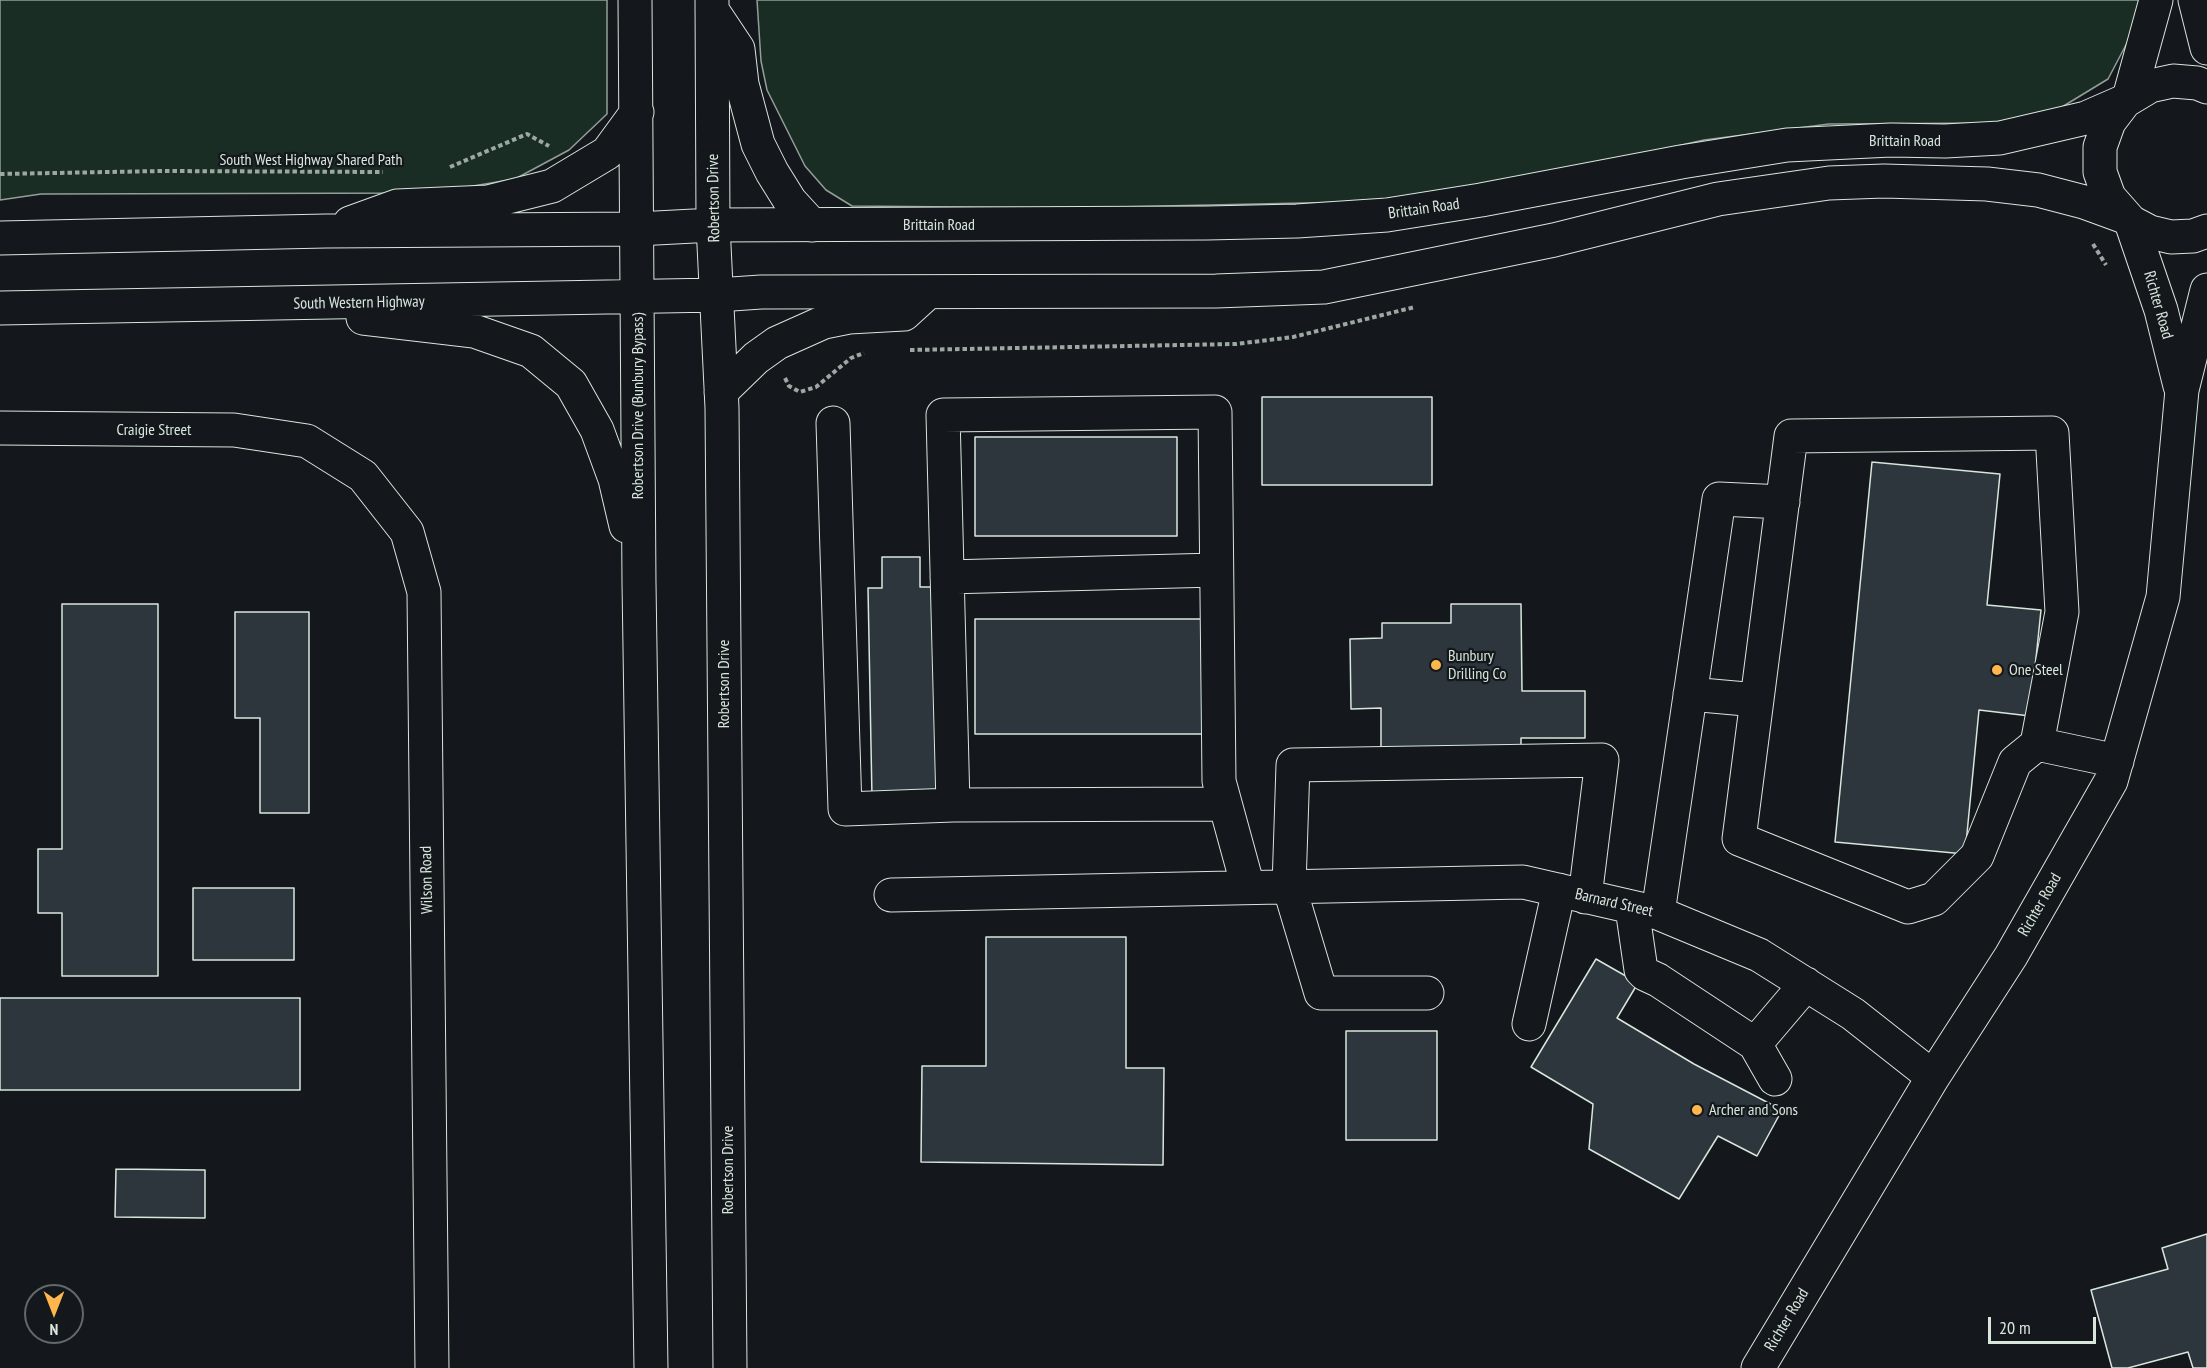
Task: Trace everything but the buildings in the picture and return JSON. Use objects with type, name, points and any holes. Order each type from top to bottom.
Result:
[{"type":"main road","points":[[635,0],[637,229]]},
{"type":"main road","points":[[2128,220],[2109,197],[2100,172],[2100,147],[2109,122],[2127,99],[2156,0]]},
{"type":"main road","points":[[2195,0],[2207,48]]},
{"type":"main road","points":[[712,5],[738,49],[742,84],[758,144],[790,201],[812,225]]},
{"type":"main road","name":"Robertson Drive","points":[[712,5],[713,225],[721,392],[730,1368]]},
{"type":"main road","name":"Brittain Road","points":[[713,225],[1297,221],[1387,215],[1481,200],[1681,162],[1787,146],[1891,140],[1946,141],[2000,138],[2086,118],[2150,86],[2173,81],[2197,83],[2207,87]]},
{"type":"main road","points":[[326,231],[397,206],[488,202],[552,186],[607,153],[637,112]]},
{"type":"main road","points":[[717,295],[761,292],[1216,291],[1324,287],[1554,240],[1718,199],[1829,183],[1955,183],[2038,190],[2084,202],[2128,220],[2150,232],[2171,237],[2193,236],[2207,231]]},
{"type":"main road","name":"Richter Road","points":[[2128,220],[2161,310],[2181,390]]},
{"type":"main road","points":[[0,237],[326,231],[637,229],[713,225]]},
{"type":"main road","name":"Robertson Drive (Bunbury Bypass)","points":[[637,229],[639,583]]},
{"type":"main road","name":"Richter Road","points":[[1758,1368],[1934,1077],[2011,956],[2111,781],[2163,597],[2181,390],[2207,290]]},
{"type":"main road","points":[[721,392],[756,358],[777,343],[824,322],[849,317],[904,314],[927,293]]},
{"type":"main road","name":"South Western Highway","points":[[0,308],[717,295]]},
{"type":"main road","points":[[286,304],[386,322],[474,331],[531,351],[572,384],[597,430],[615,479],[639,583],[651,1368]]},
{"type":"main road","points":[[953,805],[943,415],[1215,412],[1219,781],[1248,886]]},
{"type":"main road","points":[[833,423],[845,810],[953,805],[1225,804]]},
{"type":"main road","name":"Craigie Street","points":[[0,428],[234,430],[307,441]]},
{"type":"main road","points":[[2052,433],[2062,612],[2037,744],[2015,762],[1977,856],[1934,899],[1908,907],[1739,839],[1757,700],[1791,436],[2052,433]]},
{"type":"main road","name":"Wilson Road","points":[[307,441],[363,476],[407,532],[424,592],[432,1368]]},
{"type":"main road","points":[[1775,1079],[1755,1044],[1658,980],[1645,974],[1639,966],[1645,911],[1690,694],[1719,499],[1783,502]]},
{"type":"main road","points":[[947,577],[1216,570]]},
{"type":"main road","points":[[1690,694],[1757,700]]},
{"type":"main road","points":[[2037,744],[2117,761]]},
{"type":"main road","points":[[1427,993],[1321,993],[1288,886],[1293,765],[1602,760],[1572,893],[1529,1024]]},
{"type":"main road","name":"Barnard Street","points":[[891,895],[1522,882],[1645,911],[1759,955],[1853,1014],[1934,1077]]},
{"type":"main road","points":[[1755,1044],[1806,984]]},
{"type":"path","points":[[446,168],[527,134],[552,148],[572,174]]},
{"type":"path","name":"South West Highway Shared Path","points":[[0,174],[162,171],[388,172]]},
{"type":"green space","points":[[0,0],[607,0],[607,114],[569,150],[515,179],[431,193],[41,194],[0,200]]},
{"type":"green space","points":[[757,0],[2142,0],[2137,24],[2108,79],[2057,110],[1991,123],[1829,124],[1704,140],[1537,177],[1397,201],[1068,208],[852,206],[826,190],[805,166],[767,90],[761,61]]},
{"type":"place","name":"Bunbury Drilling Co","points":[[1436,665]]},
{"type":"place","name":"One Steel","points":[[1997,670]]},
{"type":"place","name":"Archer and Sons","points":[[1697,1110]]}]
